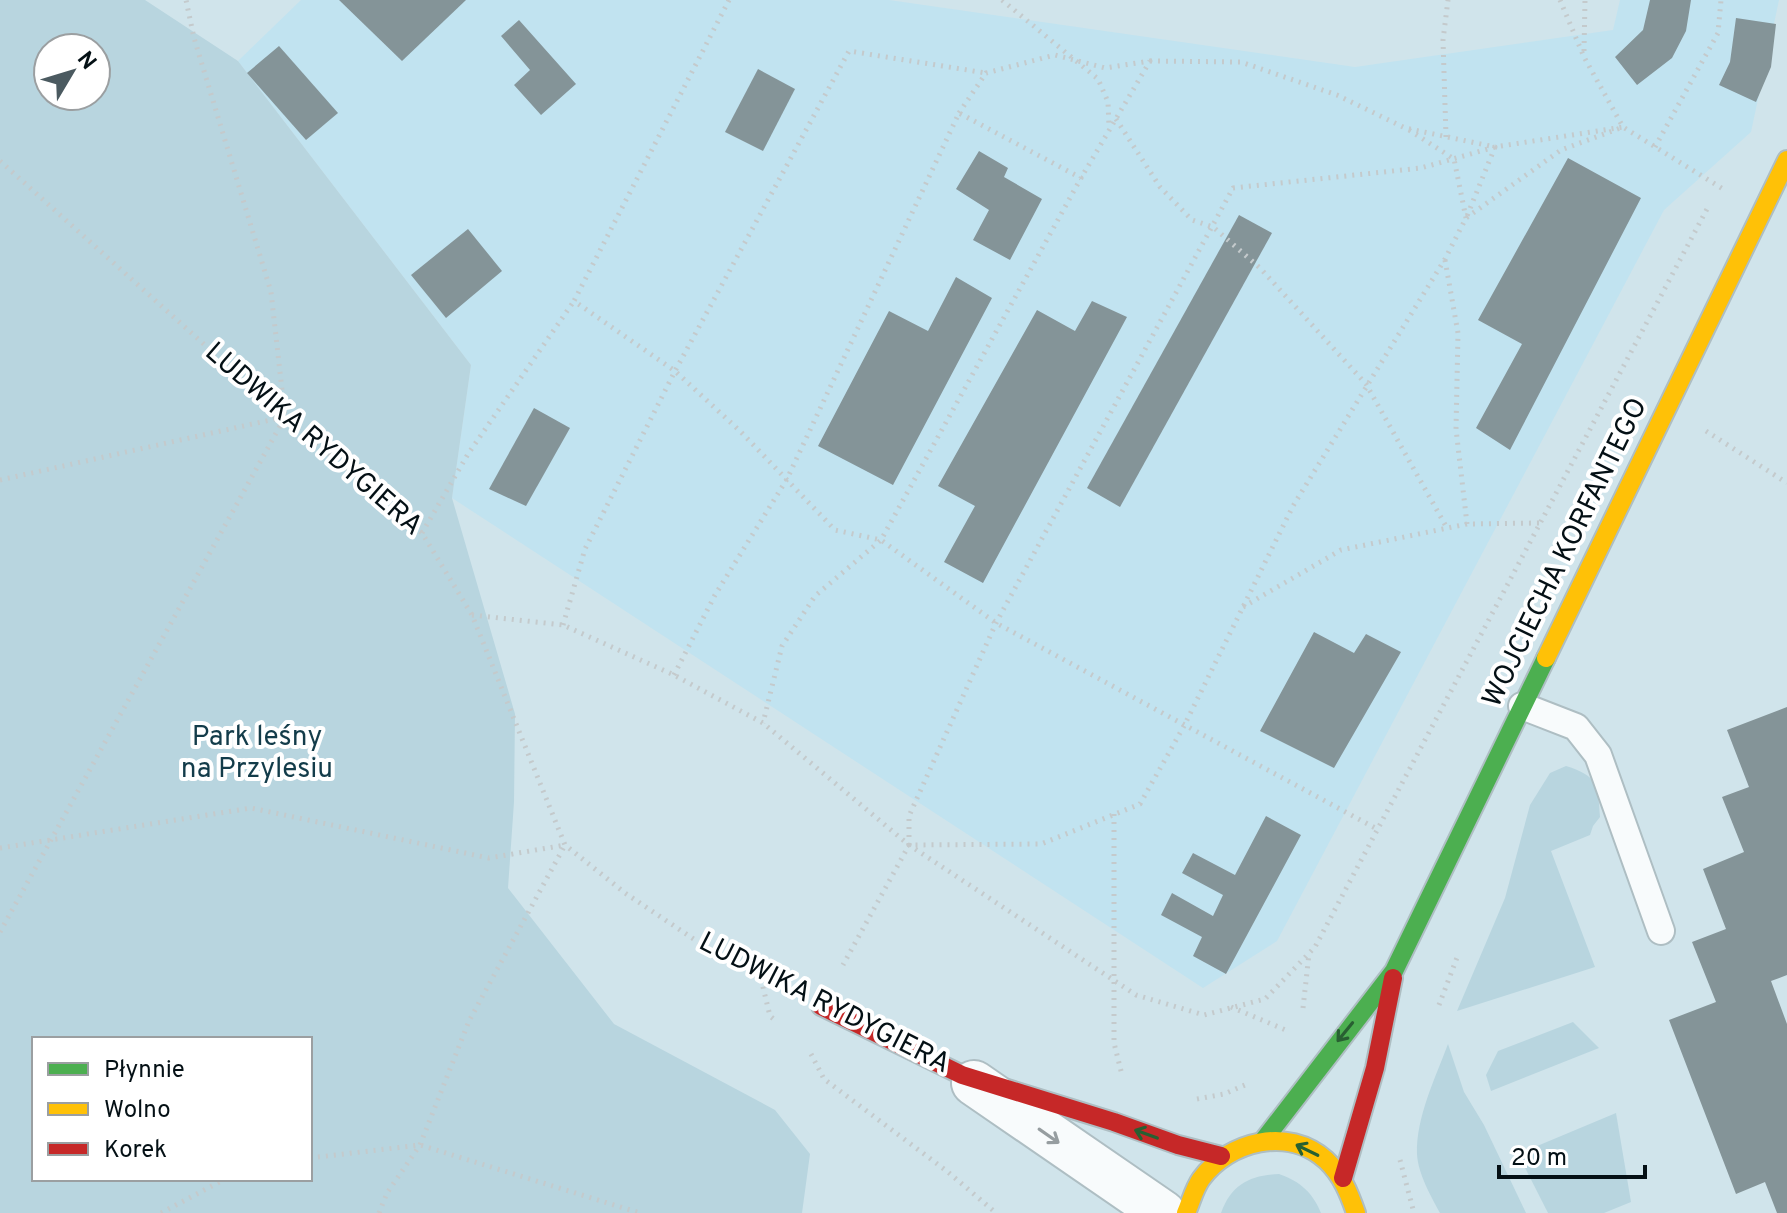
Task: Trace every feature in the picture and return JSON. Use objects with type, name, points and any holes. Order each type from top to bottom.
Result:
[{"type":"street","name":"WOJCIECHA KORFANTEGO","points":[[1263,1141],[1333,1046],[1394,971],[1787,160]]},
{"type":"street","name":"WOJCIECHA KORFANTEGO","points":[[1343,1178],[1375,1068],[1394,971]]},
{"type":"street","name":"LUDWIKA RYDYGIERA","points":[[821,1006],[962,1075],[1163,1213]]},
{"type":"street","name":"LUDWIKA RYDYGIERA","points":[[962,1075],[1221,1156]]},
{"type":"street","points":[[1186,1213],[1193,1189],[1202,1174],[1221,1156],[1241,1145],[1263,1141],[1288,1142],[1315,1152],[1343,1178],[1353,1197],[1356,1213]]},
{"type":"lane","points":[[1522,706],[1576,727],[1598,755],[1661,931]]},
{"type":"path","points":[[0,932],[285,417],[271,292],[194,38],[186,0]]},
{"type":"path","points":[[422,533],[468,454],[574,301],[729,0]]},
{"type":"path","points":[[1002,0],[1098,79],[1108,102],[1110,129]]},
{"type":"path","points":[[1446,137],[1443,40],[1448,0]]},
{"type":"path","points":[[1560,0],[1584,57],[1623,127],[1762,211]]},
{"type":"path","points":[[1584,57],[1585,0]]},
{"type":"path","points":[[1655,147],[1718,33],[1721,0]]},
{"type":"path","points":[[563,625],[585,549],[675,371],[849,51],[986,73],[1055,55],[1105,68],[1150,61],[1241,62],[1337,95],[1405,128],[1454,159],[1466,218]]},
{"type":"path","points":[[763,723],[782,646],[815,596],[881,540],[1081,178],[1150,61]]},
{"type":"path","points":[[674,675],[715,595],[787,479],[959,113],[986,73]]},
{"type":"path","points":[[959,113],[1081,178]]},
{"type":"path","points":[[1116,119],[1160,187],[1192,220],[1213,227],[1260,268],[1366,384],[1447,528]]},
{"type":"path","points":[[821,1006],[909,845],[909,816],[996,623],[1233,188],[1421,168],[1495,147],[1623,127]]},
{"type":"path","points":[[1466,218],[1561,150],[1623,127]]},
{"type":"path","points":[[1405,128],[1495,147]]},
{"type":"path","points":[[909,845],[1041,844],[1140,804],[1184,726],[1293,506],[1445,259],[1466,218],[1495,147]]},
{"type":"path","name":"LUDWIKA RYDYGIERA","points":[[0,161],[285,417],[422,533],[472,615],[565,845],[637,901],[719,956],[821,1006]]},
{"type":"path","points":[[472,615],[563,625],[674,675],[763,723],[909,845],[1136,995],[1204,1015],[1265,999],[1315,947],[1711,200]]},
{"type":"path","points":[[1445,259],[1458,333],[1456,429],[1467,524]]},
{"type":"path","points":[[574,301],[675,371],[741,432],[835,530],[881,540],[996,623],[1377,829]]},
{"type":"path","points":[[1670,404],[1733,451],[1787,483]]},
{"type":"path","points":[[0,480],[285,417]]},
{"type":"path","points":[[1243,607],[1341,550],[1467,524],[1540,523]]},
{"type":"path","points":[[0,848],[251,808],[489,858],[565,845]]},
{"type":"path","points":[[1114,814],[1114,1043],[1125,1086]]},
{"type":"path","points":[[379,1213],[387,1193],[420,1145],[469,1021],[565,845]]},
{"type":"path","points":[[1302,1022],[1309,953]]},
{"type":"path","points":[[761,978],[770,1016],[782,1025]]},
{"type":"path","points":[[1231,1007],[1300,1036]]},
{"type":"path","points":[[806,1043],[824,1079],[948,1172],[996,1213]]},
{"type":"path","points":[[312,1158],[420,1145],[640,1213]]},
{"type":"path","points":[[161,1213],[221,1181]]},
{"type":"shaded area","points":[[301,0],[889,0],[1355,67],[1613,30],[1620,0],[1779,0],[1751,132],[1664,210],[1277,941],[1203,988],[452,498],[471,365],[238,61]]},
{"type":"green space","name":"Park leśny na Przylesiu","points":[[0,0],[145,0],[238,61],[471,365],[452,498],[515,714],[514,802],[508,888],[614,1024],[775,1110],[810,1154],[802,1213],[0,1213]]},
{"type":"green space","points":[[1566,766],[1585,774],[1597,789],[1600,817],[1590,835],[1551,851],[1595,967],[1457,1011],[1505,898],[1530,805],[1550,773]]},
{"type":"green space","points":[[1573,1022],[1599,1048],[1491,1091],[1486,1075],[1498,1051]]},
{"type":"green space","points":[[1448,1044],[1464,1092],[1484,1125],[1526,1213],[1440,1213],[1426,1185],[1417,1154],[1420,1126],[1427,1098]]},
{"type":"green space","points":[[1616,1113],[1631,1202],[1604,1213],[1548,1213],[1518,1154]]},
{"type":"green space","points":[[1279,1174],[1305,1189],[1321,1213],[1221,1213],[1230,1195],[1243,1183],[1260,1176]]},
{"type":"building","points":[[339,0],[466,0],[402,61]]},
{"type":"building","points":[[1650,0],[1691,0],[1686,31],[1672,58],[1637,85],[1615,57],[1643,30]]},
{"type":"building","points":[[1736,18],[1776,24],[1771,67],[1756,102],[1719,85],[1730,62]]},
{"type":"building","points":[[519,20],[576,84],[541,115],[514,85],[530,70],[501,36]]},
{"type":"building","points":[[279,46],[338,113],[306,140],[247,73]]},
{"type":"building","points":[[758,69],[795,89],[763,151],[725,132]]},
{"type":"building","points":[[979,151],[1008,168],[1004,177],[1042,199],[1010,260],[973,240],[989,210],[956,189]]},
{"type":"building","points":[[1568,158],[1641,198],[1510,450],[1476,428],[1522,344],[1478,320]]},
{"type":"building","points":[[1239,215],[1272,233],[1120,507],[1087,488]]},
{"type":"building","points":[[468,229],[502,271],[446,318],[411,275]]},
{"type":"building","points":[[956,277],[992,298],[893,485],[818,446],[889,311],[928,331]]},
{"type":"building","points":[[1092,301],[1127,317],[983,583],[944,562],[975,506],[938,486],[1037,310],[1075,331]]},
{"type":"building","points":[[534,408],[570,428],[526,506],[489,489]]},
{"type":"building","points":[[1314,632],[1354,653],[1366,634],[1401,652],[1334,768],[1260,731]]},
{"type":"building","points":[[1787,707],[1787,975],[1771,981],[1787,1024],[1787,1213],[1777,1213],[1765,1182],[1736,1194],[1669,1020],[1716,1002],[1692,942],[1726,929],[1703,869],[1744,852],[1722,797],[1749,787],[1727,730]]},
{"type":"building","points":[[1266,816],[1301,835],[1226,974],[1193,956],[1202,937],[1161,915],[1172,893],[1213,916],[1223,895],[1182,873],[1193,853],[1235,875]]},
{"type":"traffic: fast","points":[[1263,1141],[1394,971],[1546,658]]},
{"type":"traffic: slow","points":[[1546,658],[1787,160]]},
{"type":"traffic: slow","points":[[1186,1213],[1201,1179],[1213,1166],[1243,1147],[1277,1141],[1311,1149],[1326,1160],[1341,1178],[1356,1213]]},
{"type":"traffic: jam","points":[[1343,1178],[1375,1068],[1393,978]]},
{"type":"traffic: jam","points":[[821,1006],[962,1075],[1221,1156]]}]
